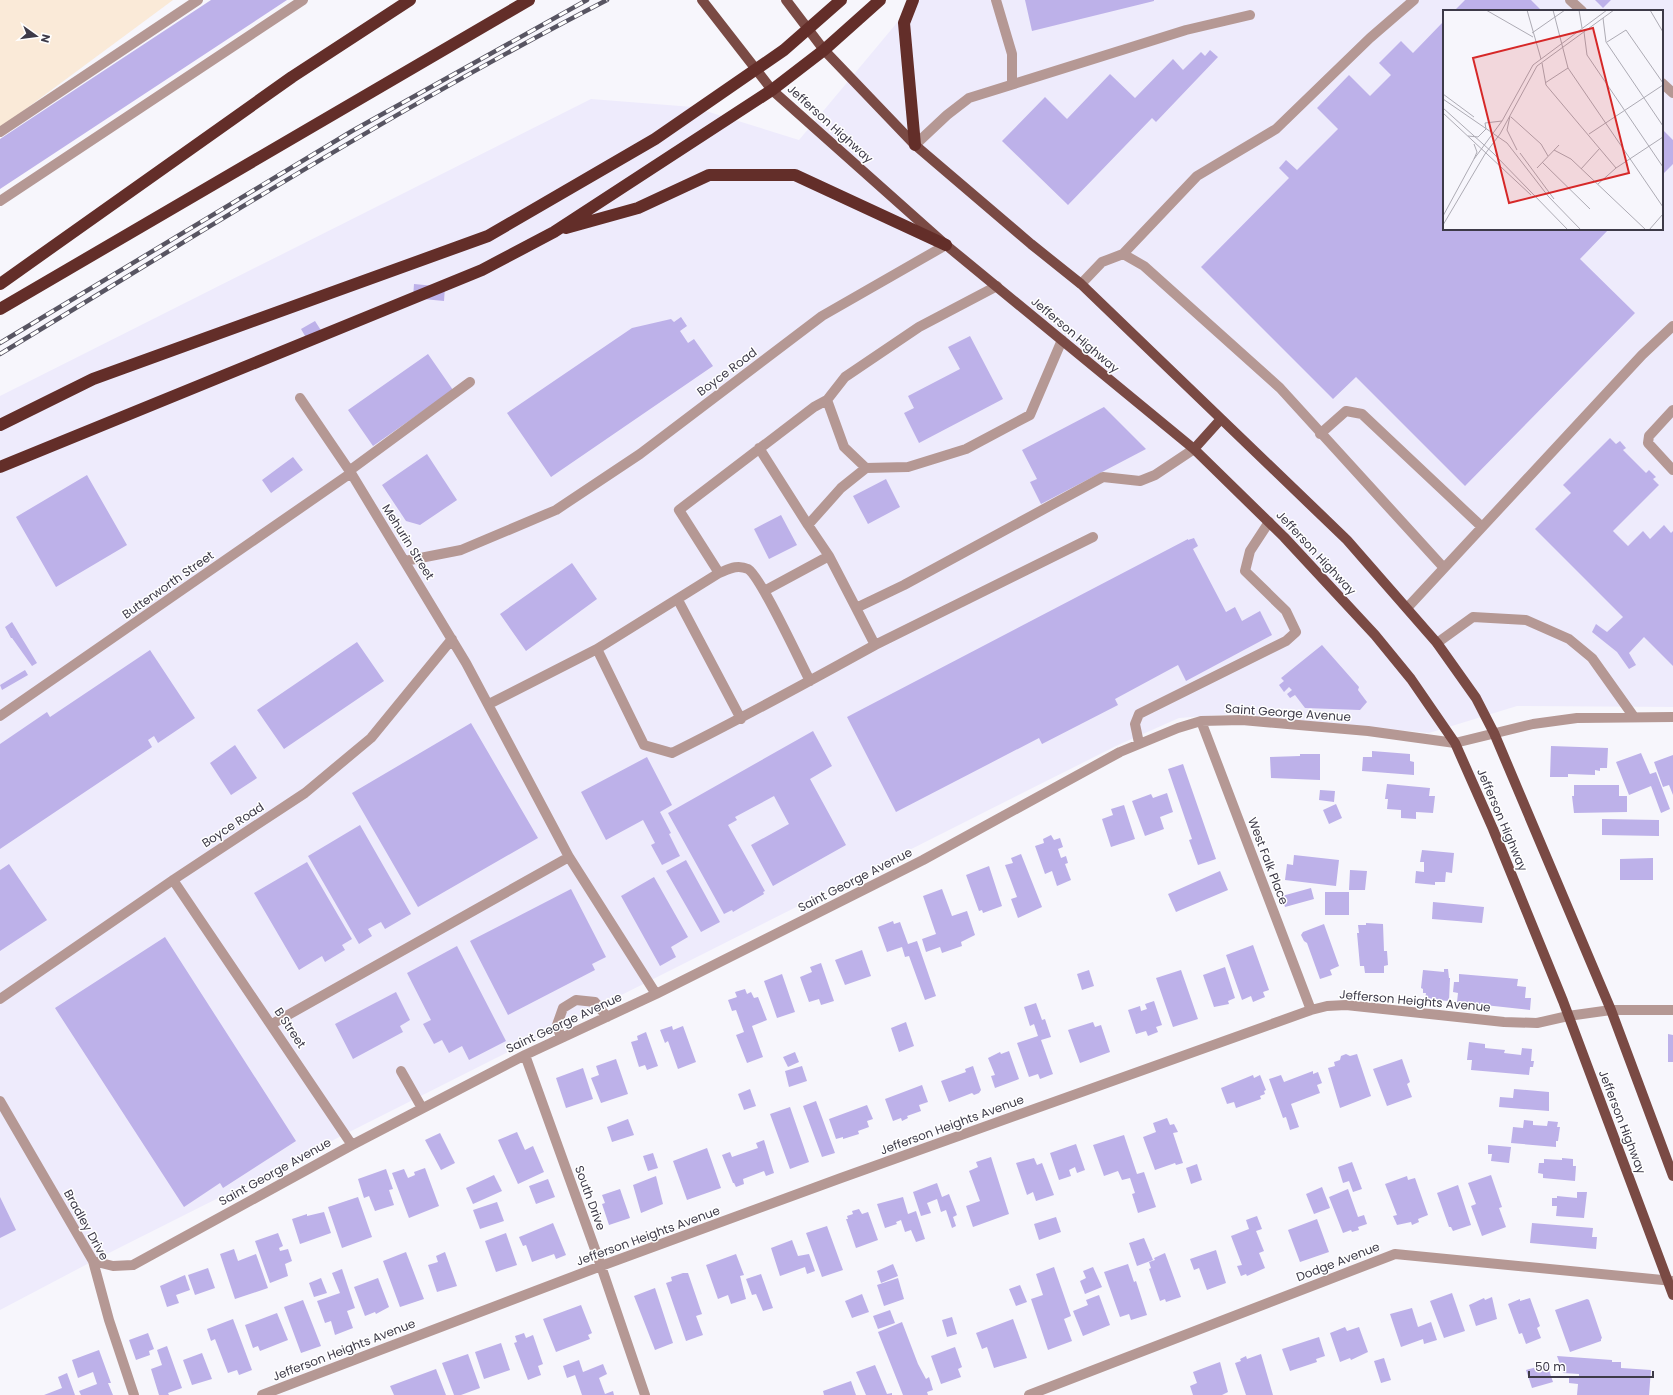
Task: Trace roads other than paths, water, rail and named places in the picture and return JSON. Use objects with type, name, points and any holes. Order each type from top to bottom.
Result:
[{"type":"highway","points":[[0,284],[292,77],[410,0]]},
{"type":"highway","points":[[0,309],[529,0]]},
{"type":"highway","points":[[0,425],[93,379],[488,236],[655,139],[784,50],[841,0]]},
{"type":"highway","points":[[0,467],[482,270],[554,232],[772,90],[824,50],[880,0]]},
{"type":"highway","points":[[913,0],[904,23],[915,145]]},
{"type":"highway","points":[[554,232],[638,208],[710,175],[795,175],[946,245]]},
{"type":"main road","name":"Jefferson Highway","points":[[702,0],[772,90],[946,245],[1194,449],[1269,522],[1375,635],[1411,679],[1455,743],[1496,837],[1568,1016],[1670,1281],[1673,1295]]},
{"type":"main road","points":[[786,0],[824,50],[915,145],[1031,244],[1081,284],[1346,540],[1437,643],[1476,698],[1494,733],[1610,1010],[1673,1176]]},
{"type":"main road","points":[[1194,449],[1221,419]]},
{"type":"street","points":[[0,132],[198,0]]},
{"type":"street","points":[[0,201],[303,0]]},
{"type":"street","points":[[996,0],[1012,54],[1012,84]]},
{"type":"street","points":[[1081,284],[1102,262],[1123,254],[1197,176],[1276,129],[1370,38],[1414,0]]},
{"type":"street","points":[[1570,0],[1581,10]]},
{"type":"street","points":[[915,145],[947,115],[969,98],[1186,30],[1250,15]]},
{"type":"street","points":[[1663,84],[1673,93]]},
{"type":"street","name":"Boyce Road","points":[[404,561],[461,550],[556,510],[640,454],[822,316],[946,245]]},
{"type":"street","points":[[1123,254],[1144,266],[1274,383],[1444,568]]},
{"type":"street","points":[[719,573],[679,510],[814,407],[827,400],[845,377],[919,326],[996,286]]},
{"type":"street","points":[[1406,608],[1642,355],[1673,326]]},
{"type":"street","points":[[808,525],[841,488],[866,468],[908,468],[966,449],[1030,415],[1062,340]]},
{"type":"street","name":"Butterworth Street","points":[[0,716],[350,472],[470,382]]},
{"type":"street","name":"Mehurin Street","points":[[300,398],[350,472],[452,639],[489,704],[569,857],[656,994]]},
{"type":"street","points":[[827,400],[844,447],[866,468]]},
{"type":"street","points":[[1673,410],[1649,436],[1648,442],[1673,470]]},
{"type":"street","points":[[1320,434],[1346,411],[1362,414],[1482,527]]},
{"type":"street","points":[[759,448],[829,556],[875,645]]},
{"type":"street","points":[[856,608],[904,584],[1103,477],[1140,481],[1155,475],[1194,449]]},
{"type":"street","points":[[1140,743],[1135,724],[1139,714],[1286,641],[1296,632],[1286,611],[1245,571],[1250,551],[1269,522]]},
{"type":"street","points":[[597,650],[644,745],[672,753],[741,719],[875,645],[1093,537]]},
{"type":"street","points":[[764,591],[829,556]]},
{"type":"street","points":[[489,704],[597,650],[719,573],[738,566],[749,570],[764,591],[810,681]]},
{"type":"street","points":[[678,600],[741,719]]},
{"type":"street","points":[[1437,643],[1473,616],[1526,620],[1569,639],[1592,658],[1634,717]]},
{"type":"street","name":"Boyce Road","points":[[0,999],[173,880],[305,793],[371,738],[452,639]]},
{"type":"street","name":"Saint George Avenue","points":[[94,1261],[113,1266],[133,1265],[352,1145],[525,1055],[656,994],[923,860],[1120,752],[1178,728],[1202,721],[1242,720],[1368,731],[1455,743],[1533,724],[1577,718],[1673,717]]},
{"type":"street","name":"West Falk Place","points":[[1202,721],[1311,1010]]},
{"type":"street","points":[[272,1024],[569,857]]},
{"type":"street","name":"B Street","points":[[173,880],[272,1024],[352,1145]]},
{"type":"street","points":[[561,1038],[558,1025],[563,1008],[576,1000],[595,1002],[607,1017]]},
{"type":"street","name":"Jefferson Heights Avenue","points":[[262,1395],[601,1266],[1311,1010],[1327,1006],[1346,1005],[1504,1022],[1537,1023],[1568,1016],[1610,1010],[1673,1010]]},
{"type":"street","name":"South Drive","points":[[525,1055],[601,1266],[645,1395]]},
{"type":"street","points":[[401,1071],[422,1108]]},
{"type":"street","name":"Bradley Drive","points":[[0,1101],[94,1261],[109,1320],[134,1395]]},
{"type":"street","name":"Dodge Avenue","points":[[1029,1395],[1395,1254],[1670,1281]]},
{"type":"railway","points":[[0,343],[352,131],[587,0]]},
{"type":"railway","points":[[0,354],[376,127],[529,41],[607,0]]}]
